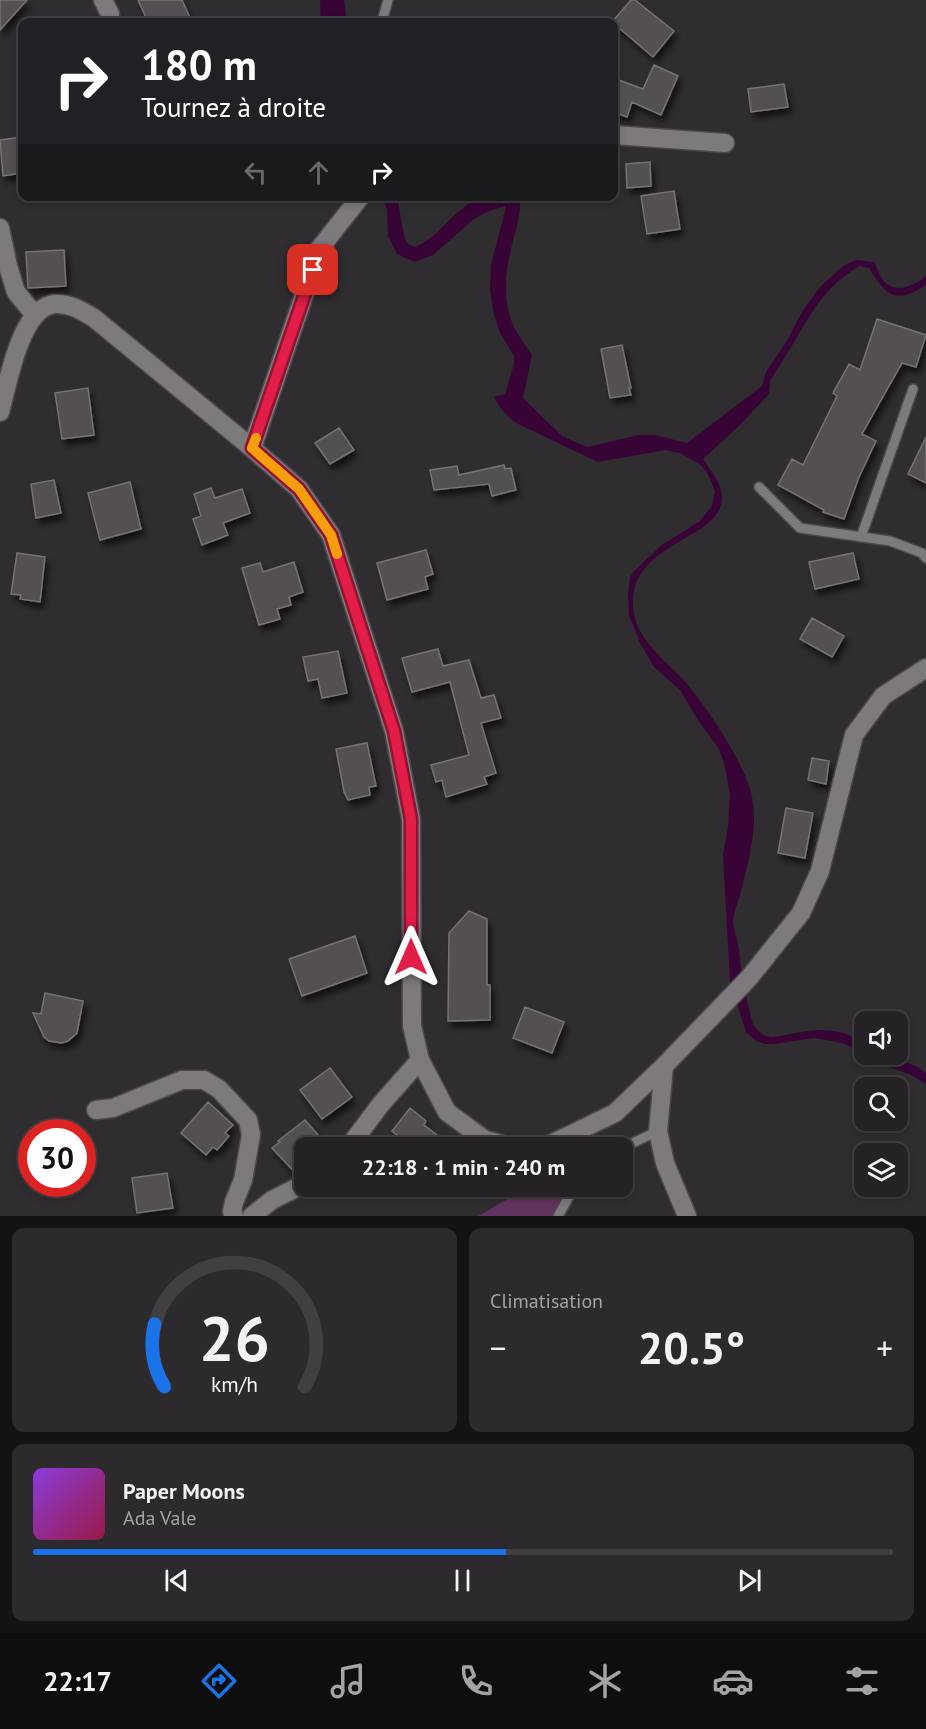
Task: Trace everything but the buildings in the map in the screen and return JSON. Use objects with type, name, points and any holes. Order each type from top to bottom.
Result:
[{"type":"street","points":[[618,135],[725,143]]},
{"type":"street","points":[[252,448],[320,248],[357,201]]},
{"type":"street","points":[[0,228],[16,292],[34,315]]},
{"type":"street","points":[[0,412],[18,347],[25,328],[34,315],[43,307],[56,304],[75,307],[94,318],[299,489],[331,535],[394,731],[411,819],[412,1026],[420,1060],[447,1112],[480,1137]]},
{"type":"street","points":[[566,1137],[615,1113],[749,978],[801,913],[820,871],[854,735],[883,696],[926,668]]},
{"type":"street","points":[[356,1137],[381,1104],[420,1060]]},
{"type":"street","points":[[664,1066],[658,1131],[665,1163],[687,1216]]},
{"type":"street","points":[[96,1110],[113,1108],[182,1080],[204,1080],[219,1089],[248,1120],[251,1135],[243,1180],[234,1202],[232,1212],[234,1216]]},
{"type":"street","points":[[252,1216],[272,1200],[294,1189]]},
{"type":"lane","points":[[383,18],[388,0]]},
{"type":"lane","points":[[861,537],[914,388]]},
{"type":"lane","points":[[759,487],[800,528],[890,541],[922,553],[926,558]]},
{"type":"lane","points":[[633,1143],[658,1131]]},
{"type":"lane","points":[[558,1216],[569,1197]]},
{"type":"shaded area","points":[[320,0],[344,0],[346,15],[343,18],[321,18]]},
{"type":"shaded area","points":[[384,201],[398,201],[407,243],[415,247],[433,236],[465,206],[474,201],[520,201],[506,276],[506,297],[510,317],[516,331],[532,355],[523,398],[562,436],[587,447],[639,435],[655,435],[687,443],[762,386],[766,372],[788,339],[803,310],[820,287],[843,266],[856,260],[874,262],[883,280],[888,285],[899,288],[910,286],[926,276],[926,285],[907,295],[899,296],[887,291],[869,268],[859,266],[828,291],[813,310],[770,381],[769,394],[703,459],[716,478],[722,493],[718,513],[707,524],[661,554],[647,566],[637,582],[633,603],[639,630],[655,652],[693,691],[709,713],[733,751],[750,789],[754,827],[733,922],[739,947],[743,984],[753,1024],[762,1034],[770,1037],[819,1030],[840,1032],[854,1037],[854,1048],[842,1043],[814,1038],[765,1044],[756,1041],[746,1032],[730,981],[723,855],[730,794],[724,763],[719,749],[680,690],[654,667],[640,643],[629,615],[630,577],[635,570],[662,545],[700,521],[712,506],[715,491],[708,474],[701,465],[680,453],[665,450],[598,462],[516,423],[506,415],[494,397],[505,394],[514,364],[514,356],[500,333],[493,311],[490,288],[491,265],[505,206],[474,219],[433,255],[415,262],[397,254],[388,236],[387,209]]},
{"type":"shaded area","points":[[908,1063],[918,1067],[926,1073],[926,1084],[909,1074],[884,1065],[908,1065]]},
{"type":"shaded area","points":[[511,1197],[563,1197],[553,1216],[478,1216]]},
{"type":"slow traffic","points":[[256,438],[252,448],[299,489],[331,535],[337,554]]},
{"type":"route","points":[[313,270],[252,448],[299,489],[331,535],[394,731],[411,819],[411,957]]}]
